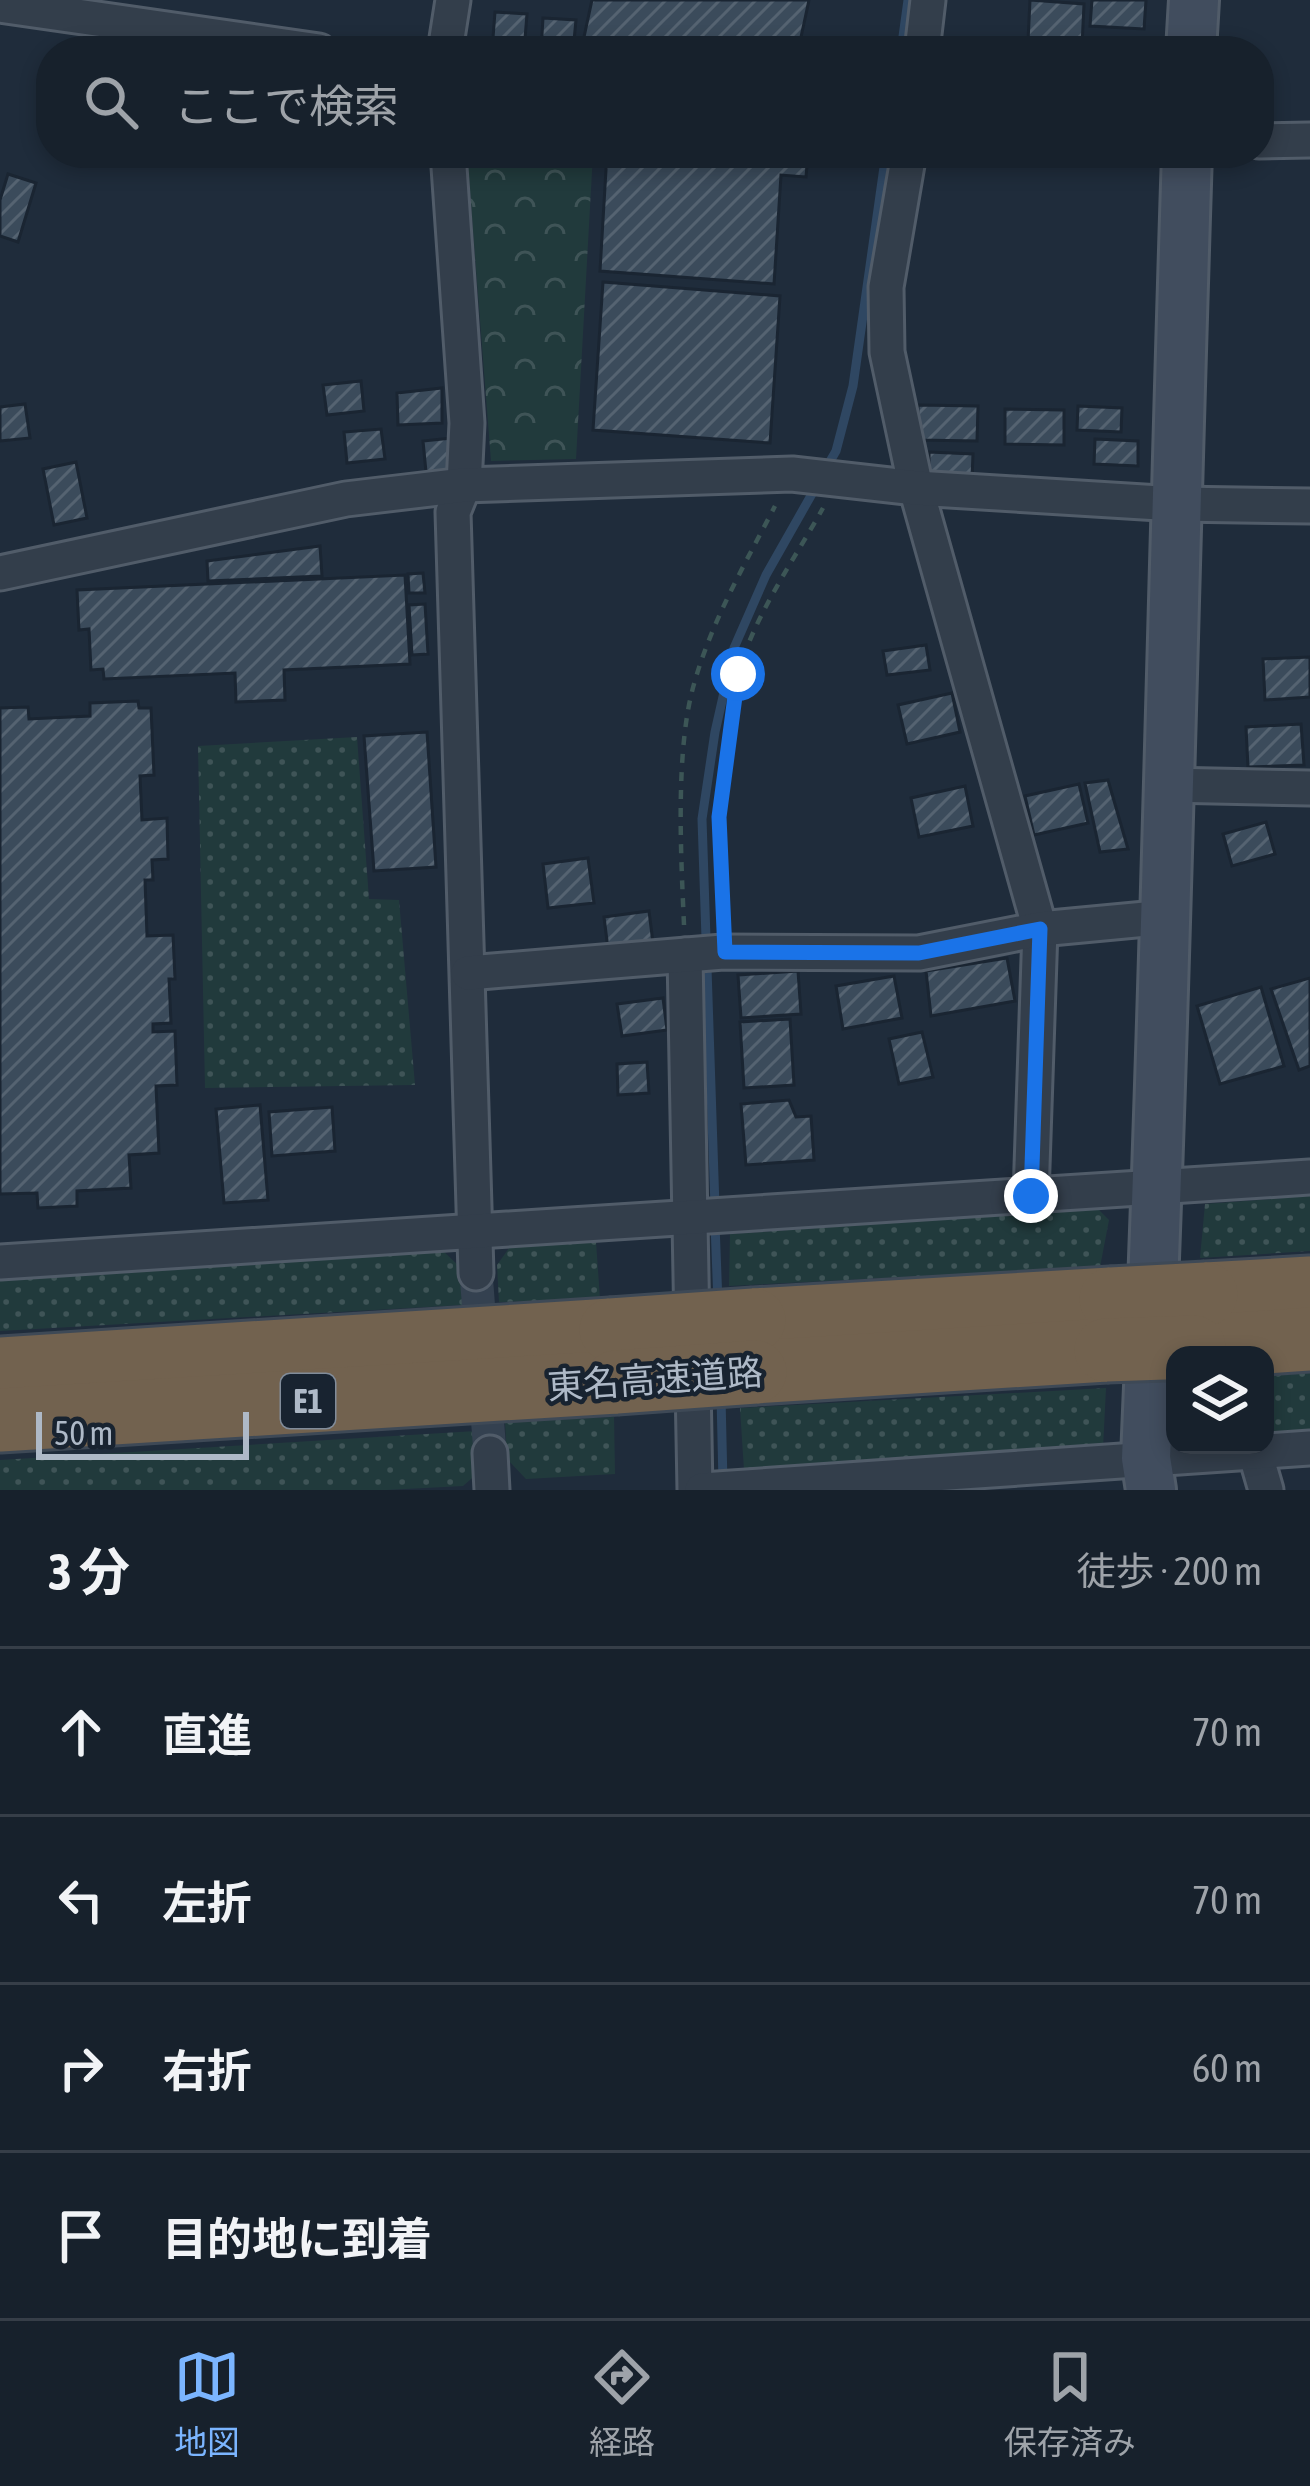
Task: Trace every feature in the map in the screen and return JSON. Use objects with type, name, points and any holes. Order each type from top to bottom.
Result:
[{"type":"highway","name":"東名高速道路","points":[[1200,1321],[1310,1288]]},
{"type":"highway","name":"東名高速道路","points":[[0,1420],[613,1356],[755,1346],[1200,1321],[1310,1339]]},
{"type":"highway","name":"東名高速道路","points":[[0,1369],[613,1356]]},
{"type":"street","points":[[447,36],[453,0]]},
{"type":"street","points":[[924,36],[928,0]]},
{"type":"street","points":[[1192,36],[1193,0]]},
{"type":"street","points":[[0,5],[215,36]]},
{"type":"street","points":[[1274,141],[1310,140]]},
{"type":"street","points":[[449,168],[466,422],[464,485],[453,512],[476,1273]]},
{"type":"street","points":[[906,168],[886,287],[887,352],[916,488],[1040,929],[1031,1196]]},
{"type":"street","points":[[1149,1474],[1186,168]]},
{"type":"street","points":[[0,573],[346,499],[464,485],[797,475],[916,488],[1176,504],[1310,506]]},
{"type":"street","points":[[1167,785],[1310,788]]},
{"type":"street","points":[[468,973],[724,952],[919,953],[1040,929],[1167,917]]},
{"type":"street","points":[[686,955],[700,1490],[1149,1474],[1245,1454]]},
{"type":"street","points":[[0,1262],[1310,1177]]},
{"type":"street","points":[[1274,1451],[1310,1448]]},
{"type":"street","points":[[490,1453],[492,1490]]},
{"type":"street","points":[[1256,1454],[1266,1490]]},
{"type":"path","points":[[686,955],[682,791],[693,689],[716,617],[797,475]]},
{"type":"path","points":[[724,952],[719,817],[738,674],[758,627],[839,477]]},
{"type":"green space","points":[[468,168],[592,168],[576,459],[491,461]]},
{"type":"green space","points":[[357,737],[369,899],[399,900],[415,1085],[205,1088],[198,746]]},
{"type":"green space","points":[[1310,1196],[1310,1251],[1200,1258],[1205,1204]]},
{"type":"green space","points":[[1098,1209],[1109,1220],[1100,1267],[729,1286],[730,1234]]},
{"type":"green space","points":[[596,1242],[600,1299],[499,1302],[497,1265],[512,1244]]},
{"type":"green space","points":[[442,1250],[460,1267],[463,1305],[0,1331],[0,1280]]},
{"type":"green space","points":[[1310,1373],[1310,1435],[1274,1437],[1274,1375]]},
{"type":"green space","points":[[1106,1388],[1103,1448],[744,1470],[740,1408]]},
{"type":"green space","points":[[614,1417],[615,1474],[526,1479],[507,1459],[505,1422]]},
{"type":"green space","points":[[476,1431],[479,1472],[463,1486],[0,1490],[0,1460]]},
{"type":"building","points":[[592,0],[809,0],[801,36],[584,36]]},
{"type":"building","points":[[1030,0],[1084,4],[1082,36],[1028,36]]},
{"type":"building","points":[[1092,0],[1146,0],[1144,29],[1090,26]]},
{"type":"building","points":[[495,12],[527,14],[525,36],[493,36]]},
{"type":"building","points":[[543,18],[576,20],[574,36],[542,36]]},
{"type":"building","points":[[606,168],[807,168],[806,177],[781,175],[774,284],[600,271]]},
{"type":"building","points":[[8,174],[36,183],[18,242],[0,236],[0,200]]},
{"type":"building","points":[[603,282],[780,296],[770,443],[593,430]]},
{"type":"building","points":[[361,381],[364,411],[327,415],[323,385]]},
{"type":"building","points":[[442,388],[442,423],[398,425],[397,393]]},
{"type":"building","points":[[25,404],[30,438],[0,441],[0,407]]},
{"type":"building","points":[[918,405],[978,406],[977,441],[918,440]]},
{"type":"building","points":[[1078,406],[1122,408],[1121,432],[1077,430]]},
{"type":"building","points":[[1005,409],[1064,410],[1064,445],[1005,444]]},
{"type":"building","points":[[381,429],[385,459],[347,463],[344,432]]},
{"type":"building","points":[[452,438],[455,469],[426,472],[423,441]]},
{"type":"building","points":[[1095,439],[1138,441],[1138,466],[1094,464]]},
{"type":"building","points":[[929,452],[973,454],[972,478],[929,476]]},
{"type":"building","points":[[76,462],[87,518],[54,525],[43,469]]},
{"type":"building","points":[[320,546],[322,576],[208,581],[207,561]]},
{"type":"building","points":[[423,573],[425,593],[409,593],[408,574]]},
{"type":"building","points":[[405,575],[410,664],[284,670],[285,700],[236,702],[235,673],[104,679],[103,669],[91,670],[89,629],[79,630],[77,590]]},
{"type":"building","points":[[425,604],[428,654],[412,655],[409,605]]},
{"type":"building","points":[[926,645],[930,670],[887,675],[883,651]]},
{"type":"building","points":[[1310,657],[1310,697],[1265,700],[1263,659]]},
{"type":"building","points":[[952,693],[960,732],[907,744],[898,705]]},
{"type":"building","points":[[138,701],[139,708],[151,708],[154,775],[140,776],[142,820],[167,818],[168,859],[152,860],[153,880],[145,880],[147,936],[173,935],[175,979],[169,979],[171,1023],[153,1024],[153,1032],[175,1031],[177,1085],[156,1086],[159,1153],[129,1155],[131,1188],[77,1191],[77,1206],[38,1208],[37,1193],[0,1194],[0,708],[28,707],[29,719],[90,716],[90,703]]},
{"type":"building","points":[[1301,724],[1304,765],[1248,767],[1246,727]]},
{"type":"building","points":[[427,732],[436,867],[374,871],[364,736]]},
{"type":"building","points":[[1108,780],[1128,849],[1100,852],[1085,783]]},
{"type":"building","points":[[1079,784],[1088,823],[1034,835],[1025,796]]},
{"type":"building","points":[[965,786],[973,826],[919,837],[911,798]]},
{"type":"building","points":[[1266,822],[1275,854],[1232,866],[1223,834]]},
{"type":"building","points":[[588,858],[594,903],[548,908],[543,864]]},
{"type":"building","points":[[649,911],[653,943],[608,949],[604,917]]},
{"type":"building","points":[[1007,958],[1015,1001],[931,1016],[926,971]]},
{"type":"building","points":[[798,971],[801,1014],[741,1018],[738,975]]},
{"type":"building","points":[[894,976],[902,1018],[843,1029],[836,986]]},
{"type":"building","points":[[1310,978],[1310,1066],[1299,1070],[1271,989]]},
{"type":"building","points":[[1261,987],[1284,1066],[1220,1084],[1197,1006]]},
{"type":"building","points":[[663,998],[667,1030],[622,1036],[617,1004]]},
{"type":"building","points":[[790,1019],[794,1085],[744,1088],[740,1022]]},
{"type":"building","points":[[922,1032],[933,1077],[899,1084],[889,1039]]},
{"type":"building","points":[[647,1062],[649,1093],[618,1095],[617,1064]]},
{"type":"building","points":[[789,1100],[796,1117],[811,1116],[814,1160],[746,1165],[741,1104]]},
{"type":"building","points":[[260,1105],[268,1200],[224,1203],[216,1109]]},
{"type":"building","points":[[332,1107],[335,1151],[272,1156],[269,1112]]},
{"type":"waterway","points":[[903,36],[908,0]]},
{"type":"waterway","points":[[825,470],[836,451],[853,386],[884,168]]},
{"type":"waterway","points":[[715,1207],[702,819],[734,648],[766,575],[817,485]]},
{"type":"waterway","points":[[715,1224],[718,1303]]},
{"type":"waterway","points":[[721,1397],[723,1483]]},
{"type":"tunnel","points":[[476,1273],[490,1453]]},
{"type":"route","points":[[738,674],[719,817],[725,952],[919,953],[1040,929],[1031,1196]]}]
